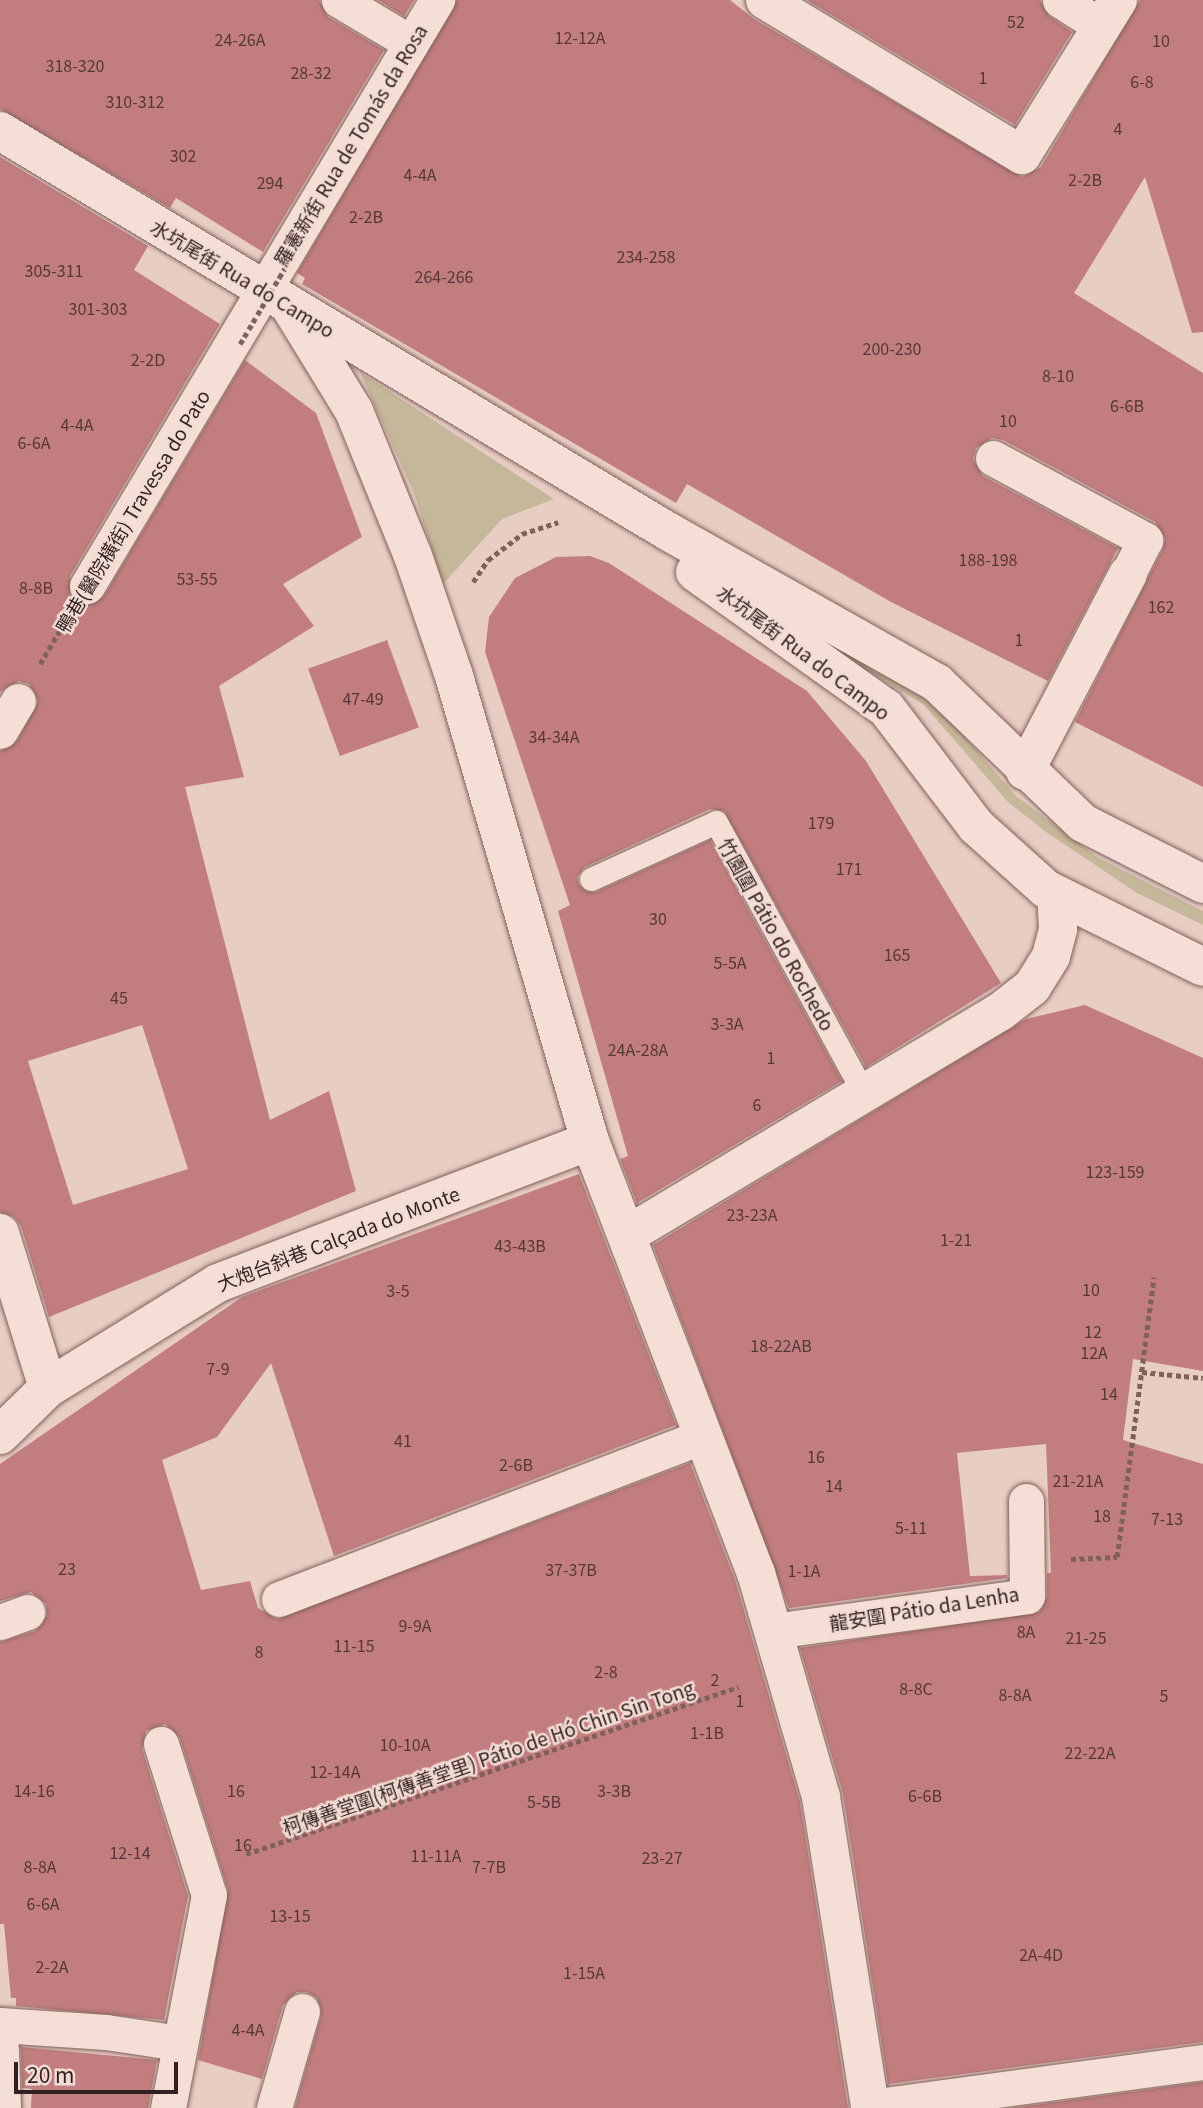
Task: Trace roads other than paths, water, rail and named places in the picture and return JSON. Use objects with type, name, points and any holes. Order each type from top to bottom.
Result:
[{"type":"street","points":[[339,0],[411,43]]},
{"type":"street","name":"羅憲新街 Rua de Tomás da Rosa","points":[[276,298],[326,192],[437,0]]},
{"type":"street","points":[[771,1],[1022,155],[1110,13],[1060,0]]},
{"type":"street","name":"水坑尾街 Rua do Campo","points":[[0,131],[486,425],[937,683],[972,712],[1025,771],[1083,822],[1203,884]]},
{"type":"street","points":[[276,298],[354,411],[417,568],[454,676],[590,1141],[756,1573],[821,1797],[870,2108],[1203,2062]]},
{"type":"street","name":"鴨巷(醫院橫街) Travessa do Pato","points":[[87,586],[207,391],[276,298]]},
{"type":"street","name":"水坑尾街 Rua do Campo","points":[[486,425],[886,708],[976,826],[1056,895],[1203,967]]},
{"type":"street","points":[[993,458],[1137,559],[1025,771]]},
{"type":"street","points":[[0,731],[18,701]]},
{"type":"street","points":[[626,1235],[1000,1012],[1032,987],[1054,947],[1058,929],[1056,895]]},
{"type":"street","name":"大炮台斜巷 Calçada do Monte","points":[[0,1435],[48,1388],[218,1283],[590,1141]]},
{"type":"street","points":[[0,1233],[48,1388]]},
{"type":"street","points":[[279,1598],[704,1436]]},
{"type":"street","name":"龍安圍 Pátio da Lenha","points":[[773,1631],[1027,1596],[1026,1501]]},
{"type":"street","points":[[161,1744],[209,1895],[168,2108]]},
{"type":"street","points":[[274,2108],[302,2011]]},
{"type":"street","points":[[3,2108],[0,2025],[106,2032],[180,2043]]},
{"type":"lane","name":"竹園圍 Pátio do Rochedo","points":[[591,880],[716,822],[864,1093]]}]
